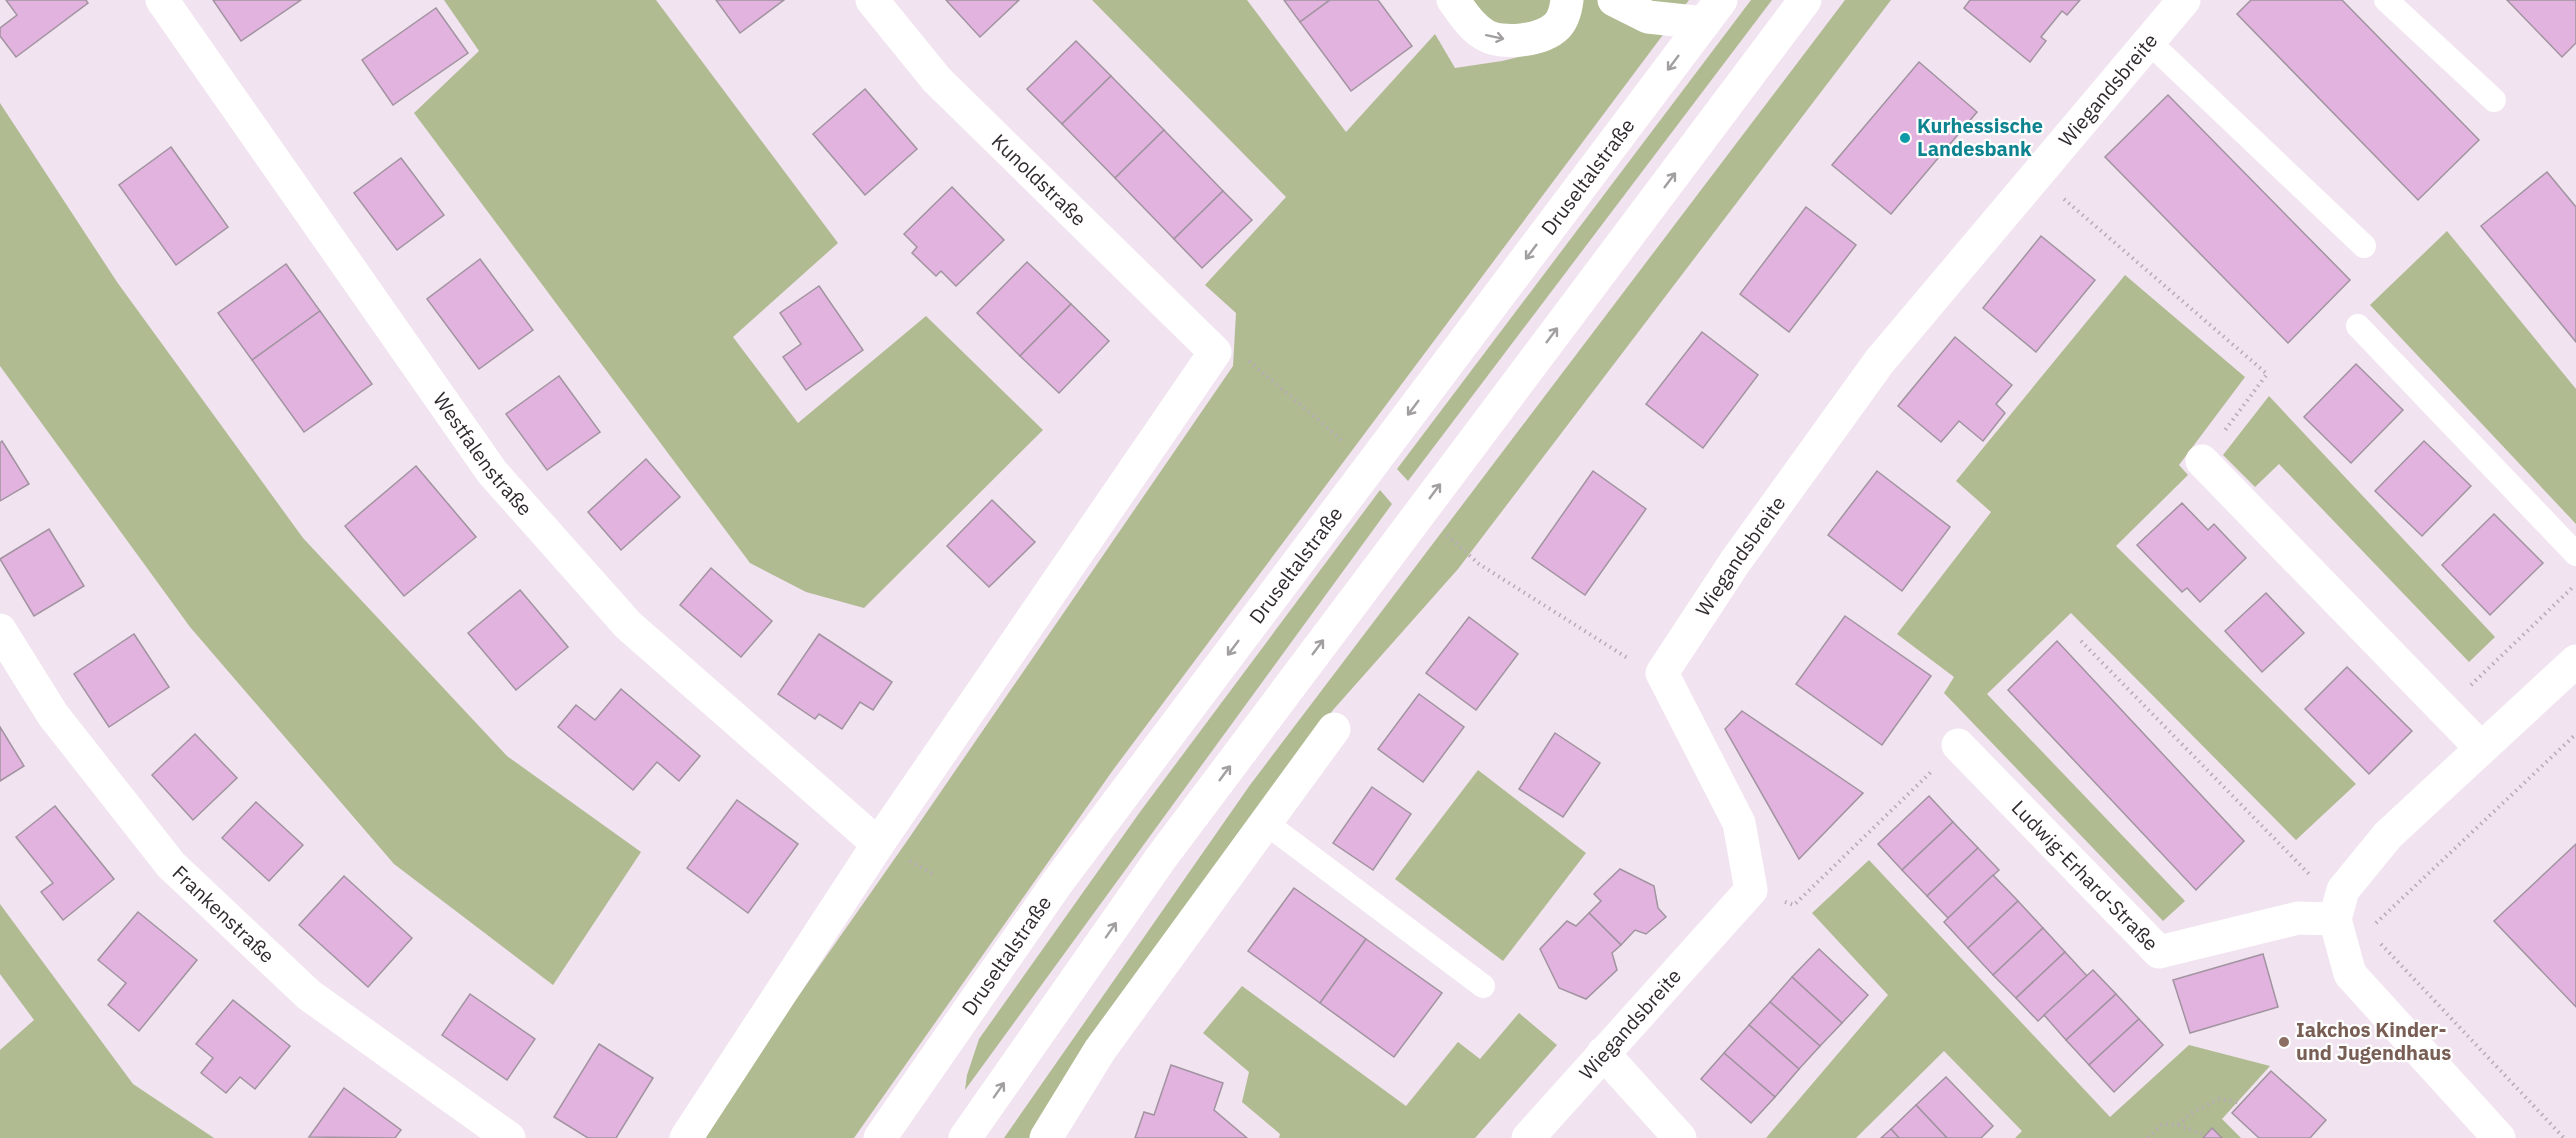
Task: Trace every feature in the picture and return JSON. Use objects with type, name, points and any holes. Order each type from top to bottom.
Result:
[{"type":"street","name":"Westfalenstraße","points":[[162,0],[492,472],[628,625],[878,844]]},
{"type":"street","name":"Kunoldstraße","points":[[872,0],[937,80],[1215,352]]},
{"type":"street","points":[[1454,0],[1473,27],[1488,37],[1518,41],[1539,37],[1557,26],[1566,9],[1567,0]]},
{"type":"street","points":[[1614,0],[1648,17],[1713,12]]},
{"type":"street","points":[[965,1138],[1168,849],[1805,0]]},
{"type":"street","name":"Wiegandsbreite","points":[[1528,1138],[1751,890],[1739,823],[1662,674],[1735,562],[1879,362],[2184,0]]},
{"type":"street","name":"Druseltalstraße","points":[[880,1138],[1057,883],[1713,12]]},
{"type":"street","points":[[686,1138],[878,844],[1215,352]]},
{"type":"street","points":[[2202,461],[2480,747]]},
{"type":"street","name":"Frankenstraße","points":[[0,630],[53,715],[171,865],[309,995],[509,1138]]},
{"type":"street","points":[[2499,1138],[2350,974],[2337,912],[2343,890],[2388,835],[2480,747],[2576,661]]},
{"type":"street","points":[[1046,1138],[1100,1050],[1334,729]]},
{"type":"street","name":"Ludwig-Erhard-Straße","points":[[1958,745],[2159,952],[2298,918],[2337,912]]},
{"type":"street","points":[[1603,1053],[1680,1138]]},
{"type":"lane","points":[[2386,0],[2494,100]]},
{"type":"lane","points":[[2149,42],[2364,246]]},
{"type":"lane","points":[[2358,326],[2576,554]]},
{"type":"lane","points":[[1266,823],[1483,986]]},
{"type":"path","points":[[2036,176],[2267,374],[2202,461]]},
{"type":"path","points":[[1215,352],[1233,348],[1352,450]]},
{"type":"path","points":[[1442,530],[1479,564],[1631,660],[1662,674]]},
{"type":"path","points":[[2445,711],[2576,584]]},
{"type":"path","points":[[2081,641],[2337,912],[2368,931],[2564,1138]]},
{"type":"path","points":[[2368,931],[2576,734]]},
{"type":"path","points":[[1794,905],[1958,745]]},
{"type":"path","points":[[2178,1125],[2190,1114],[2219,1099],[2241,1103]]},
{"type":"path","points":[[2148,1138],[2162,1124],[2178,1125],[2205,1136]]},
{"type":"green space","points":[[444,0],[656,0],[838,243],[733,337],[798,423],[926,316],[1043,430],[864,608],[806,592],[750,563],[414,113],[479,51]]},
{"type":"green space","points":[[1092,0],[1247,0],[1346,132],[1435,34],[1455,68],[1502,61],[1548,50],[1580,0],[1689,0],[1113,770],[854,1138],[699,1138],[907,841],[1233,366],[1236,313],[1205,285],[1286,197]]},
{"type":"green space","points":[[1453,0],[1567,0],[1518,41]]},
{"type":"green space","points":[[1751,0],[1772,0],[1408,481],[1397,469]]},
{"type":"green space","points":[[1845,0],[1891,0],[1458,569],[1333,710],[1268,797],[1031,1138],[1004,1138],[1250,785]]},
{"type":"green space","points":[[0,103],[117,282],[303,538],[507,756],[641,852],[553,985],[394,864],[190,627],[0,366]]},
{"type":"green space","points":[[2447,231],[2576,389],[2576,524],[2370,305]]},
{"type":"green space","points":[[2125,275],[2245,377],[2179,465],[2188,475],[2116,546],[2356,784],[2296,840],[2071,613],[1987,694],[2185,901],[2163,921],[1944,693],[1954,677],[1897,634],[1991,512],[1956,481]]},
{"type":"green space","points":[[2269,396],[2495,637],[2469,662],[2279,464],[2255,487],[2223,455]]},
{"type":"green space","points":[[1380,490],[1392,504],[965,1090],[967,1075],[979,1039],[1140,812]]},
{"type":"green space","points":[[1478,770],[1586,853],[1503,961],[1395,879]]},
{"type":"green space","points":[[1869,860],[2110,1117],[2189,1045],[2270,1066],[2222,1119],[2241,1138],[2015,1138],[2022,1131],[1944,1051],[1856,1138],[1766,1138],[1888,995],[1812,913]]},
{"type":"green space","points":[[0,904],[133,1084],[214,1138],[0,1138],[0,1050],[34,1020],[0,974]]},
{"type":"green space","points":[[1242,986],[1406,1106],[1458,1042],[1480,1059],[1519,1013],[1557,1045],[1475,1138],[1279,1138],[1280,1134],[1242,1102],[1249,1072],[1203,1033]]},
{"type":"building","points":[[6,0],[86,0],[88,3],[16,57],[0,36],[0,28],[17,15]]},
{"type":"building","points":[[213,0],[301,0],[241,41]]},
{"type":"building","points":[[716,0],[784,0],[740,33]]},
{"type":"building","points":[[946,0],[1019,0],[980,37]]},
{"type":"building","points":[[1284,0],[1330,0],[1300,22]]},
{"type":"building","points":[[1330,0],[1378,0],[1412,46],[1351,91],[1300,22]]},
{"type":"building","points":[[1970,0],[2080,0],[2067,15],[2062,11],[2041,37],[2046,41],[2030,62],[1964,8]]},
{"type":"building","points":[[2251,0],[2342,0],[2479,140],[2418,200],[2237,14]]},
{"type":"building","points":[[2507,0],[2576,0],[2576,43],[2562,57]]},
{"type":"building","points":[[436,8],[468,53],[393,105],[362,60]]},
{"type":"building","points":[[1076,41],[1111,76],[1062,124],[1027,89]]},
{"type":"building","name":"Kurhessische Landesbank","points":[[1919,62],[1977,112],[1891,214],[1832,165]]},
{"type":"building","points":[[1111,76],[1164,130],[1115,178],[1062,124]]},
{"type":"building","points":[[865,89],[917,149],[865,195],[813,134]]},
{"type":"building","points":[[2168,95],[2350,280],[2288,343],[2105,157]]},
{"type":"building","points":[[1164,130],[1223,191],[1174,239],[1115,178]]},
{"type":"building","points":[[171,147],[228,227],[176,265],[119,185]]},
{"type":"building","points":[[401,158],[444,215],[397,250],[354,193]]},
{"type":"building","points":[[2547,172],[2576,207],[2576,342],[2481,226]]},
{"type":"building","points":[[952,187],[1004,240],[956,286],[941,271],[936,276],[912,253],[917,247],[904,234]]},
{"type":"building","points":[[1223,191],[1252,220],[1202,268],[1174,239]]},
{"type":"building","points":[[1806,207],[1856,245],[1789,332],[1740,294]]},
{"type":"building","points":[[2041,236],[2095,280],[2036,352],[1983,308]]},
{"type":"building","points":[[480,259],[533,330],[479,369],[427,299]]},
{"type":"building","points":[[1027,262],[1071,304],[1020,356],[977,313]]},
{"type":"building","points":[[286,264],[320,311],[252,360],[218,313]]},
{"type":"building","points":[[819,286],[863,350],[806,390],[783,357],[801,344],[780,313]]},
{"type":"building","points":[[1071,304],[1109,341],[1059,393],[1020,356]]},
{"type":"building","points":[[320,311],[372,384],[304,432],[252,360]]},
{"type":"building","points":[[1702,332],[1758,375],[1703,448],[1646,404]]},
{"type":"building","points":[[1955,337],[2012,385],[1996,404],[2005,413],[1983,441],[1959,421],[1941,442],[1898,406]]},
{"type":"building","points":[[2356,364],[2403,410],[2351,463],[2304,417]]},
{"type":"building","points":[[559,376],[600,432],[547,470],[506,414]]},
{"type":"building","points":[[2,441],[29,484],[0,501],[0,443]]},
{"type":"building","points":[[2424,441],[2471,486],[2422,536],[2375,491]]},
{"type":"building","points":[[646,459],[680,497],[621,550],[588,512]]},
{"type":"building","points":[[416,466],[476,537],[404,596],[345,526]]},
{"type":"building","points":[[1593,471],[1646,509],[1585,595],[1532,558]]},
{"type":"building","points":[[1877,471],[1950,527],[1902,591],[1828,535]]},
{"type":"building","points":[[992,500],[1035,542],[989,587],[947,546]]},
{"type":"building","points":[[2182,503],[2208,530],[2214,524],[2246,558],[2200,602],[2187,588],[2182,592],[2137,545]]},
{"type":"building","points":[[2494,514],[2543,563],[2490,615],[2442,565]]},
{"type":"building","points":[[49,529],[84,586],[34,616],[0,559]]},
{"type":"building","points":[[711,568],[772,621],[741,657],[680,605]]},
{"type":"building","points":[[520,590],[568,647],[516,690],[468,633]]},
{"type":"building","points":[[2266,593],[2304,633],[2262,672],[2225,631]]},
{"type":"building","points":[[1845,616],[1931,676],[1882,745],[1796,684]]},
{"type":"building","points":[[1469,617],[1518,654],[1476,710],[1426,673]]},
{"type":"building","points":[[134,634],[169,687],[109,727],[74,674]]},
{"type":"building","points":[[819,634],[892,682],[873,710],[860,702],[842,729],[819,714],[815,719],[778,694]]},
{"type":"building","points":[[2057,641],[2244,841],[2196,890],[2008,690]]},
{"type":"building","points":[[2347,667],[2412,731],[2369,774],[2305,709]]},
{"type":"building","points":[[621,689],[700,756],[679,781],[657,762],[633,790],[558,727],[576,705],[595,720]]},
{"type":"building","points":[[1419,694],[1464,727],[1423,782],[1378,749]]},
{"type":"building","points":[[1742,711],[1863,793],[1799,859],[1725,729]]},
{"type":"building","points":[[0,727],[24,766],[0,781]]},
{"type":"building","points":[[1555,733],[1600,763],[1563,817],[1519,789]]},
{"type":"building","points":[[195,734],[237,778],[193,820],[152,775]]},
{"type":"building","points":[[1372,787],[1411,814],[1373,870],[1333,843]]},
{"type":"building","points":[[1929,796],[1953,822],[1902,870],[1878,844]]},
{"type":"building","points":[[737,800],[798,844],[748,913],[687,868]]},
{"type":"building","points":[[256,802],[303,845],[269,881],[222,838]]},
{"type":"building","points":[[55,806],[114,879],[63,920],[41,892],[53,883],[16,837]]},
{"type":"building","points":[[1953,822],[1978,848],[1927,896],[1902,870]]},
{"type":"building","points":[[2576,844],[2576,1007],[2494,921]]},
{"type":"building","points":[[1978,848],[1999,870],[1948,918],[1927,896]]},
{"type":"building","points":[[1620,869],[1654,886],[1658,908],[1666,917],[1646,934],[1635,930],[1621,945],[1589,913],[1601,901],[1594,894]]},
{"type":"building","points":[[1993,875],[2018,901],[1968,948],[1944,922]]},
{"type":"building","points":[[344,876],[412,938],[368,987],[299,925]]},
{"type":"building","points":[[1294,888],[1366,939],[1320,1003],[1248,951]]},
{"type":"building","points":[[2018,901],[2043,928],[1993,975],[1968,948]]},
{"type":"building","points":[[138,912],[197,960],[139,1031],[108,1005],[126,983],[98,960]]},
{"type":"building","points":[[1589,913],[1621,945],[1612,953],[1617,970],[1586,999],[1559,988],[1540,949],[1567,921],[1576,926]]},
{"type":"building","points":[[2043,928],[2065,952],[2016,998],[1993,975]]},
{"type":"building","points":[[1366,939],[1442,993],[1394,1057],[1320,1003]]},
{"type":"building","points":[[1819,949],[1868,995],[1842,1023],[1792,977]]},
{"type":"building","points":[[2065,952],[2087,976],[2038,1021],[2016,998]]},
{"type":"building","points":[[2263,954],[2278,1007],[2190,1033],[2173,980]]},
{"type":"building","points":[[2093,970],[2116,994],[2066,1040],[2044,1015]]},
{"type":"building","points":[[1792,977],[1842,1023],[1820,1046],[1770,1002]]},
{"type":"building","points":[[470,994],[535,1039],[507,1080],[442,1035]]},
{"type":"building","points":[[2116,994],[2139,1019],[2089,1065],[2066,1040]]},
{"type":"building","points":[[233,1000],[290,1046],[255,1089],[240,1077],[226,1093],[201,1073],[213,1058],[196,1044]]},
{"type":"building","points":[[1770,1002],[1820,1046],[1799,1069],[1749,1025]]},
{"type":"building","points":[[2139,1019],[2163,1045],[2114,1092],[2089,1065]]},
{"type":"building","points":[[1749,1025],[1799,1069],[1775,1097],[1724,1053]]},
{"type":"building","points":[[599,1044],[653,1078],[616,1138],[588,1138],[554,1117]]},
{"type":"building","points":[[1724,1053],[1775,1097],[1751,1123],[1701,1079]]},
{"type":"building","points":[[1171,1065],[1223,1083],[1214,1110],[1247,1138],[1135,1138],[1144,1112],[1154,1115]]},
{"type":"building","points":[[2271,1071],[2326,1120],[2310,1138],[2259,1138],[2232,1113]]},
{"type":"building","points":[[1946,1077],[1993,1126],[1981,1138],[1947,1138],[1916,1105]]},
{"type":"building","points":[[344,1088],[401,1130],[395,1138],[309,1137]]},
{"type":"building","points":[[1916,1105],[1947,1138],[1899,1138],[1891,1129]]},
{"type":"building","points":[[2212,1128],[2222,1138],[2203,1138]]},
{"type":"building","points":[[1891,1129],[1899,1138],[1881,1138]]},
{"type":"place","name":"Kurhessische Landesbank","points":[[1905,138]]},
{"type":"place","name":"Iakchos Kinder- und Jugendhaus","points":[[2284,1042]]}]
